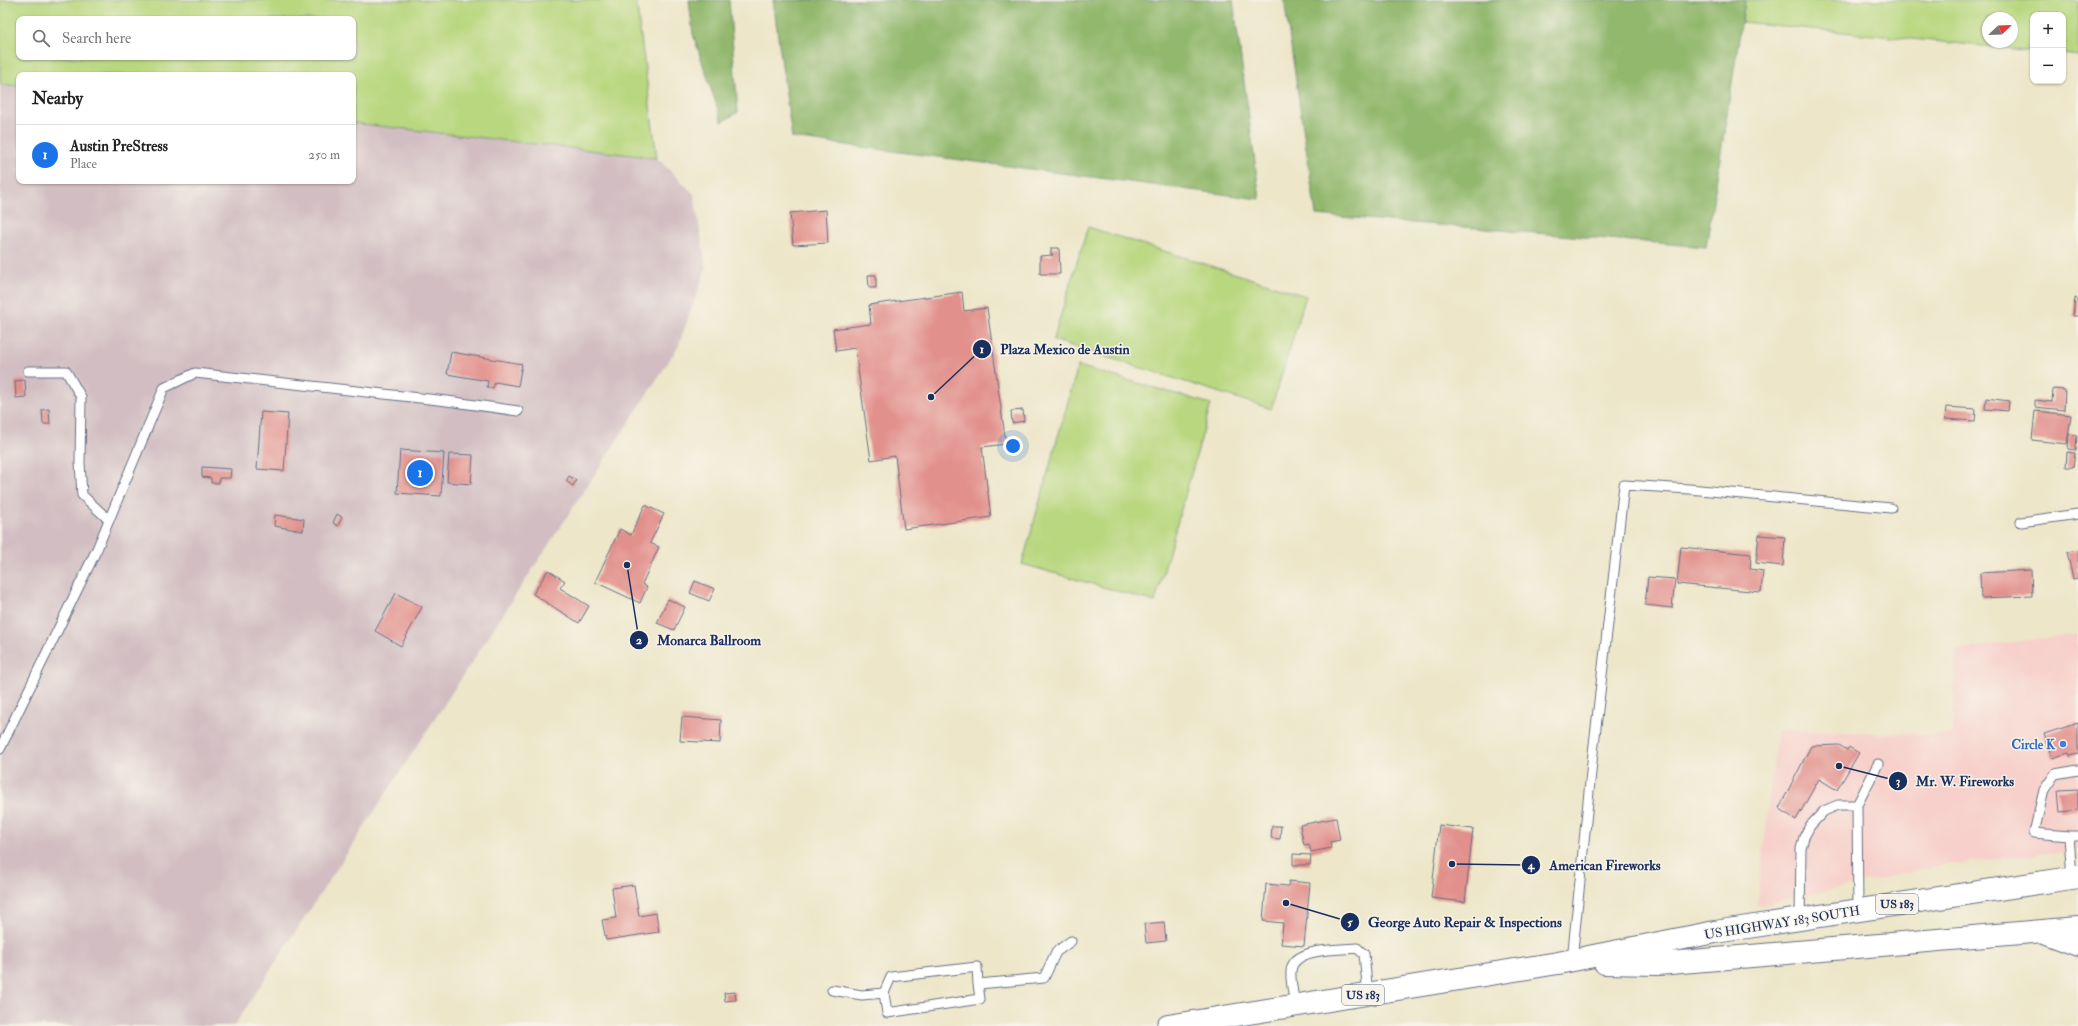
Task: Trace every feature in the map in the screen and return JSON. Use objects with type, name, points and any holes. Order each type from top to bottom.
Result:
[{"type":"highway","name":"US HIGHWAY 183 SOUTH","points":[[1168,1026],[1565,962],[1715,932],[2075,878]]},
{"type":"highway","name":"US HIGHWAY 183 SOUTH","points":[[1565,962],[1658,964],[2038,930],[2078,928]]},
{"type":"highway","points":[[2038,930],[2078,945]]},
{"type":"lane","points":[[28,371],[66,371],[81,397],[80,463],[82,496],[109,520]]},
{"type":"lane","points":[[0,749],[109,520],[164,388],[195,373],[447,401],[518,411]]},
{"type":"lane","points":[[1565,962],[1592,762],[1624,485],[1689,489],[1891,508]]},
{"type":"lane","points":[[2021,522],[2078,514]]},
{"type":"lane","points":[[1858,910],[1857,805],[1878,764]]},
{"type":"lane","points":[[2075,878],[2074,836],[2034,833],[2044,790],[2055,774],[2078,770]]},
{"type":"lane","points":[[1800,919],[1801,849],[1804,837],[1810,826],[1824,812],[1838,805],[1857,805]]},
{"type":"lane","points":[[978,984],[1044,978],[1056,952],[1071,941]]},
{"type":"lane","points":[[1295,1006],[1291,970],[1296,959],[1306,953],[1357,948],[1364,954],[1368,994]]},
{"type":"lane","points":[[977,967],[978,984],[980,999],[887,1012],[884,993],[891,977],[977,967]]},
{"type":"lane","points":[[832,990],[862,995],[884,993]]},
{"type":"shaded area","points":[[0,84],[16,86],[16,184],[356,184],[356,123],[657,158],[694,194],[706,268],[678,347],[234,1026],[0,1026]]},
{"type":"shaded area","points":[[2078,633],[2078,850],[1944,865],[1757,906],[1777,730],[1952,735],[1956,650]]},
{"type":"green space","points":[[0,0],[636,0],[657,158],[356,123],[356,72],[16,72],[16,86],[0,84]]},
{"type":"green space","points":[[689,0],[729,0],[738,112],[722,122],[693,34]]},
{"type":"green space","points":[[773,0],[1233,0],[1260,199],[792,138]]},
{"type":"green space","points":[[1284,0],[1745,0],[1706,247],[1316,215]]},
{"type":"green space","points":[[1745,0],[2078,0],[2078,56],[2066,54],[2066,12],[2030,12],[2030,51],[2003,48],[2018,48],[2018,12],[1982,12],[1982,46],[1742,22]]},
{"type":"green space","points":[[1088,227],[1306,296],[1271,409],[1053,340]]},
{"type":"green space","points":[[1078,366],[1211,404],[1155,602],[1022,564]]},
{"type":"building","points":[[826,210],[828,243],[793,245],[790,213]]},
{"type":"building","points":[[1051,248],[1059,248],[1060,274],[1040,274],[1040,256],[1053,255],[1051,254]]},
{"type":"building","points":[[868,275],[876,275],[876,288],[869,288]]},
{"type":"building","points":[[962,292],[964,311],[987,308],[1006,444],[982,447],[991,517],[904,529],[895,456],[871,460],[855,348],[836,351],[833,329],[871,324],[869,305]]},
{"type":"building","points":[[2075,298],[2078,299],[2078,316],[2073,316]]},
{"type":"building","points":[[451,352],[522,364],[518,386],[495,382],[493,388],[487,387],[488,381],[447,374]]},
{"type":"building","points":[[25,380],[26,397],[16,398],[15,381]]},
{"type":"building","points":[[2053,389],[2065,390],[2064,410],[2035,407],[2035,400],[2052,402]]},
{"type":"building","points":[[1986,398],[2009,401],[2008,411],[1985,409]]},
{"type":"building","points":[[1946,407],[1976,409],[1975,421],[1945,419]]},
{"type":"building","points":[[49,409],[50,424],[43,424],[42,410]]},
{"type":"building","points":[[1023,410],[1024,421],[1012,423],[1011,411]]},
{"type":"building","points":[[2035,411],[2071,415],[2067,444],[2032,440]]},
{"type":"building","points":[[261,412],[288,414],[284,471],[257,469]]},
{"type":"building","points":[[2069,434],[2077,435],[2076,450],[2068,449]]},
{"type":"building","points":[[400,450],[444,453],[441,496],[397,493]]},
{"type":"building","points":[[2067,452],[2075,453],[2073,467],[2066,467]]},
{"type":"building","points":[[449,454],[473,455],[471,484],[447,482]]},
{"type":"building","points":[[202,467],[231,469],[230,478],[219,478],[219,483],[211,483],[211,478],[202,477]]},
{"type":"building","points":[[569,476],[576,480],[573,486],[566,481]]},
{"type":"building","points":[[645,505],[664,514],[650,543],[659,547],[642,584],[647,587],[640,603],[595,582],[620,529],[631,535]]},
{"type":"building","points":[[337,514],[342,517],[338,526],[333,523]]},
{"type":"building","points":[[275,515],[304,519],[303,531],[274,526]]},
{"type":"building","points":[[1759,535],[1785,537],[1783,566],[1756,563]]},
{"type":"building","points":[[1681,547],[1751,554],[1750,569],[1763,571],[1761,592],[1677,584]]},
{"type":"building","points":[[2078,550],[2078,578],[2073,579],[2067,552]]},
{"type":"building","points":[[548,570],[565,581],[560,588],[589,606],[579,623],[533,594]]},
{"type":"building","points":[[2031,570],[2032,596],[1981,598],[1980,573]]},
{"type":"building","points":[[1648,577],[1675,579],[1672,608],[1645,605]]},
{"type":"building","points":[[695,581],[715,589],[709,601],[690,593]]},
{"type":"building","points":[[396,593],[422,607],[401,646],[375,631]]},
{"type":"building","points":[[668,599],[685,607],[674,630],[657,623]]},
{"type":"building","points":[[682,717],[721,720],[720,743],[680,741]]},
{"type":"building","name":"Circle K","points":[[2078,723],[2078,754],[2070,756],[2069,753],[2052,758],[2044,734]]},
{"type":"building","points":[[1839,745],[1847,750],[1849,747],[1859,753],[1837,790],[1819,779],[1796,820],[1779,808],[1811,746]]},
{"type":"building","points":[[2078,789],[2078,810],[2060,812],[2058,790]]},
{"type":"building","points":[[1336,818],[1340,840],[1330,842],[1331,848],[1311,852],[1309,844],[1304,845],[1300,825]]},
{"type":"building","points":[[1439,825],[1473,829],[1465,902],[1431,898]]},
{"type":"building","points":[[1272,826],[1281,826],[1280,839],[1271,838]]},
{"type":"building","points":[[1293,854],[1311,855],[1310,865],[1293,865]]},
{"type":"building","points":[[1289,881],[1310,883],[1304,946],[1281,944],[1283,923],[1263,921],[1266,884],[1288,886]]},
{"type":"building","points":[[634,885],[639,916],[656,913],[659,932],[606,940],[602,920],[616,918],[612,888]]},
{"type":"building","points":[[1164,922],[1166,941],[1146,943],[1144,924]]},
{"type":"building","points":[[735,992],[736,1000],[725,1001],[724,993]]},
{"type":"place","name":"Plaza Mexico de Austin","points":[[931,397]]},
{"type":"place","name":"Austin PreStress","points":[[420,473]]},
{"type":"place","name":"Monarca Ballroom","points":[[627,565]]},
{"type":"place","name":"Circle K","points":[[2063,744]]},
{"type":"place","name":"Mr. W. Fireworks","points":[[1839,766]]},
{"type":"place","name":"American Fireworks","points":[[1452,864]]},
{"type":"place","name":"George Auto Repair & Inspections","points":[[1286,903]]}]
